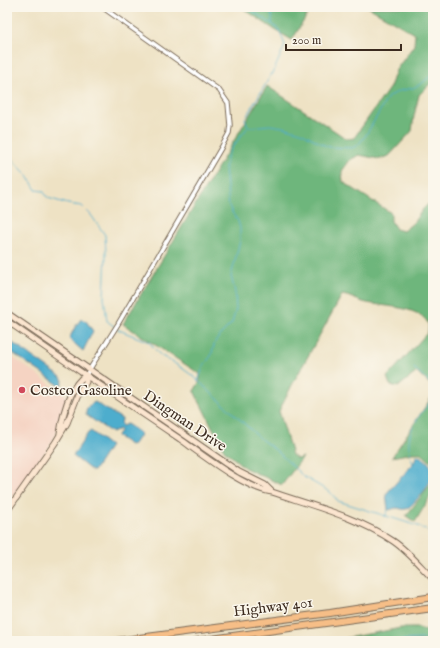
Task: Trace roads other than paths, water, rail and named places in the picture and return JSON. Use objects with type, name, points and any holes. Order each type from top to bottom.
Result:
[{"type":"highway","name":"Highway 401","points":[[116,641],[330,613],[433,597]]},
{"type":"highway","name":"Highway 401","points":[[197,641],[433,608]]},
{"type":"main road","name":"Dingman Drive","points":[[7,313],[238,472],[265,485],[272,492]]},
{"type":"main road","name":"Dingman Drive","points":[[7,321],[231,473],[262,490],[332,512],[373,529],[394,542],[433,579]]},
{"type":"main road","points":[[7,511],[55,443],[60,434],[62,421],[69,399],[81,379],[86,375]]},
{"type":"street","points":[[86,375],[114,332],[229,133],[230,125],[228,103],[219,90],[102,7]]},
{"type":"water","points":[[81,319],[86,321],[93,331],[83,351],[69,339]]},
{"type":"water","points":[[7,339],[61,377],[63,381],[62,384],[59,385],[7,349]]},
{"type":"water","points":[[95,402],[122,419],[122,426],[127,424],[139,432],[140,435],[134,444],[130,445],[118,437],[117,435],[120,431],[119,429],[112,433],[86,415],[88,407]]},
{"type":"water","points":[[91,431],[110,446],[94,471],[73,456],[88,433]]},
{"type":"water","points":[[417,455],[424,459],[431,468],[432,474],[428,485],[408,508],[388,510],[386,494],[413,464]]},
{"type":"waterway","points":[[246,7],[272,24]]},
{"type":"waterway","points":[[248,126],[245,119],[275,68],[285,45],[279,30],[272,24],[272,16],[268,7]]},
{"type":"waterway","points":[[249,127],[270,125],[283,127],[301,132],[330,147],[352,148],[358,145],[366,135],[388,97],[399,91],[413,88],[421,84],[433,74]]},
{"type":"waterway","points":[[198,381],[204,365],[211,356],[215,342],[232,323],[236,309],[235,292],[231,276],[240,241],[240,228],[238,221],[229,206],[225,168],[227,157],[231,149],[248,127]]},
{"type":"waterway","points":[[7,154],[28,176],[36,190],[43,191],[48,198],[68,204],[82,206],[91,215],[105,235],[106,254],[104,297],[107,321],[119,330],[149,342],[160,355],[193,376],[304,477],[330,492],[338,501],[418,526],[433,534]]},
{"type":"waterway","points":[[414,368],[430,383],[433,388]]},
{"type":"waterway","points":[[413,464],[409,449],[411,431],[433,396]]},
{"type":"waterway","points":[[385,517],[388,510]]},
{"type":"waterway","points":[[388,641],[420,639],[425,639],[428,641]]},
{"type":"place","name":"Costco Gasoline","points":[[22,390]]}]
